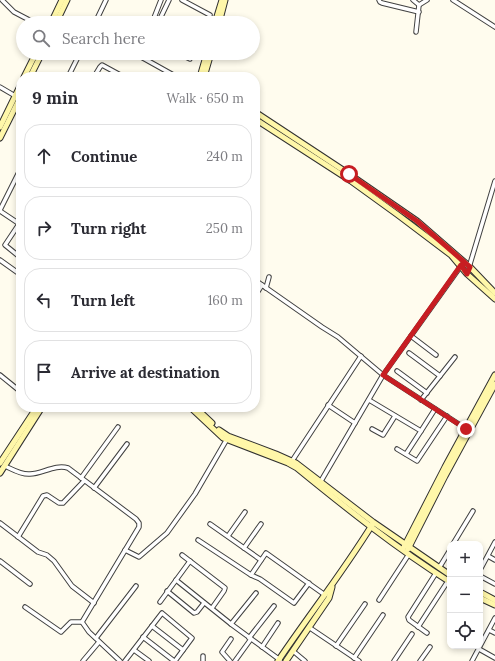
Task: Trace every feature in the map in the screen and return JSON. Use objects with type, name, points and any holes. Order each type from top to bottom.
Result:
[{"type":"street","points":[[2,0],[14,12],[22,16]]},
{"type":"street","points":[[54,16],[62,0]]},
{"type":"street","points":[[59,16],[67,0]]},
{"type":"street","points":[[98,16],[106,0]]},
{"type":"street","points":[[155,16],[161,0]]},
{"type":"street","points":[[161,16],[169,0]]},
{"type":"street","points":[[182,0],[210,16]]},
{"type":"street","points":[[217,16],[222,0]]},
{"type":"street","points":[[221,16],[225,0]]},
{"type":"street","points":[[379,0],[382,3],[418,12]]},
{"type":"street","points":[[412,0],[419,5]]},
{"type":"street","points":[[416,32],[419,5],[426,0]]},
{"type":"street","points":[[453,0],[495,27]]},
{"type":"street","points":[[26,72],[32,60]]},
{"type":"street","points":[[32,72],[38,60]]},
{"type":"street","points":[[70,72],[76,60]]},
{"type":"street","points":[[150,60],[169,72]]},
{"type":"street","points":[[201,72],[205,60]]},
{"type":"street","points":[[205,72],[209,60]]},
{"type":"street","points":[[97,72],[102,65],[115,72]]},
{"type":"street","points":[[0,87],[16,96]]},
{"type":"street","points":[[0,127],[16,100]]},
{"type":"street","points":[[0,138],[16,102]]},
{"type":"street","points":[[260,115],[346,172],[430,232],[470,267],[495,293]]},
{"type":"street","points":[[260,122],[351,181],[398,214],[451,255],[461,265],[467,274],[495,299]]},
{"type":"street","points":[[16,178],[0,210],[16,222]]},
{"type":"street","points":[[467,274],[495,181]]},
{"type":"street","points":[[16,230],[5,245],[16,254]]},
{"type":"street","points":[[0,260],[16,271]]},
{"type":"street","points":[[321,481],[383,375],[461,265]]},
{"type":"street","points":[[260,291],[264,287],[269,277]]},
{"type":"street","points":[[260,284],[322,327],[338,336],[383,375],[468,430]]},
{"type":"street","points":[[411,336],[436,355]]},
{"type":"street","points":[[409,354],[440,376]]},
{"type":"street","points":[[292,461],[361,356]]},
{"type":"street","points":[[421,400],[455,357]]},
{"type":"street","points":[[397,371],[427,393]]},
{"type":"street","points":[[0,375],[16,388]]},
{"type":"street","points":[[468,430],[495,375]]},
{"type":"street","points":[[380,600],[406,550],[445,467],[495,384]]},
{"type":"street","points":[[368,400],[420,431]]},
{"type":"street","points":[[328,405],[355,423]]},
{"type":"street","points":[[406,454],[435,409]]},
{"type":"street","points":[[0,473],[3,464],[34,412]]},
{"type":"street","points":[[3,464],[39,412]]},
{"type":"street","points":[[195,412],[220,435],[292,465],[406,550],[437,570],[447,578]]},
{"type":"street","points":[[201,412],[227,438],[292,461],[321,481],[372,525]]},
{"type":"street","points":[[372,429],[383,435],[395,416]]},
{"type":"street","points":[[397,449],[417,461],[446,416]]},
{"type":"street","points":[[81,478],[118,427]]},
{"type":"street","points":[[125,550],[139,557],[167,533],[195,494],[227,438]]},
{"type":"street","points":[[94,488],[127,444]]},
{"type":"street","points":[[3,464],[25,474],[64,467],[72,471],[139,523],[139,527],[82,622]]},
{"type":"street","points":[[18,537],[43,496],[47,495],[59,503],[63,503],[84,481]]},
{"type":"street","points":[[455,541],[473,511]]},
{"type":"street","points":[[228,536],[245,512]]},
{"type":"street","points":[[0,523],[38,552],[48,555],[72,586],[94,602]]},
{"type":"street","points":[[210,524],[261,560]]},
{"type":"street","points":[[244,548],[262,524]]},
{"type":"street","points":[[176,580],[279,661],[372,525]]},
{"type":"street","points":[[198,540],[251,575],[260,579],[294,603],[309,583]]},
{"type":"street","points":[[483,565],[495,542]]},
{"type":"street","points":[[251,575],[266,553],[329,598]]},
{"type":"street","points":[[182,555],[225,588],[212,608]]},
{"type":"street","points":[[427,633],[409,620],[408,615],[447,555]]},
{"type":"street","points":[[488,556],[495,560]]},
{"type":"street","points":[[0,561],[30,584]]},
{"type":"street","points":[[160,602],[190,562]]},
{"type":"street","points":[[437,570],[447,574]]},
{"type":"street","points":[[482,577],[495,584]]},
{"type":"street","points":[[418,627],[447,583]]},
{"type":"street","points":[[286,661],[310,628],[329,598],[333,584]]},
{"type":"street","points":[[96,638],[136,586]]},
{"type":"street","points":[[167,592],[194,613],[197,612],[204,603]]},
{"type":"street","points":[[231,624],[256,593]]},
{"type":"street","points":[[483,594],[495,600]]},
{"type":"street","points":[[483,600],[495,606]]},
{"type":"street","points":[[336,646],[365,604]]},
{"type":"street","points":[[235,661],[274,606]]},
{"type":"street","points":[[25,607],[61,632],[71,622],[82,622],[99,642],[120,661]]},
{"type":"street","points":[[125,661],[162,613],[192,638],[175,661],[143,638]]},
{"type":"street","points":[[354,658],[383,615]]},
{"type":"street","points":[[483,641],[495,618]]},
{"type":"street","points":[[262,647],[278,623]]},
{"type":"street","points":[[152,626],[183,650]]},
{"type":"street","points":[[310,628],[359,661]]},
{"type":"street","points":[[489,630],[495,633]]},
{"type":"street","points":[[394,661],[412,634]]},
{"type":"street","points":[[230,661],[222,652],[231,639]]},
{"type":"street","points":[[83,661],[99,642]]},
{"type":"street","points":[[420,661],[430,647]]},
{"type":"street","points":[[472,661],[479,649],[495,658]]},
{"type":"street","points":[[134,650],[149,661]]},
{"type":"street","points":[[293,651],[305,661]]},
{"type":"street","points":[[202,661],[203,656]]},
{"type":"route","points":[[349,174],[417,221],[470,267],[467,274],[461,265],[383,375],[466,429]]}]
